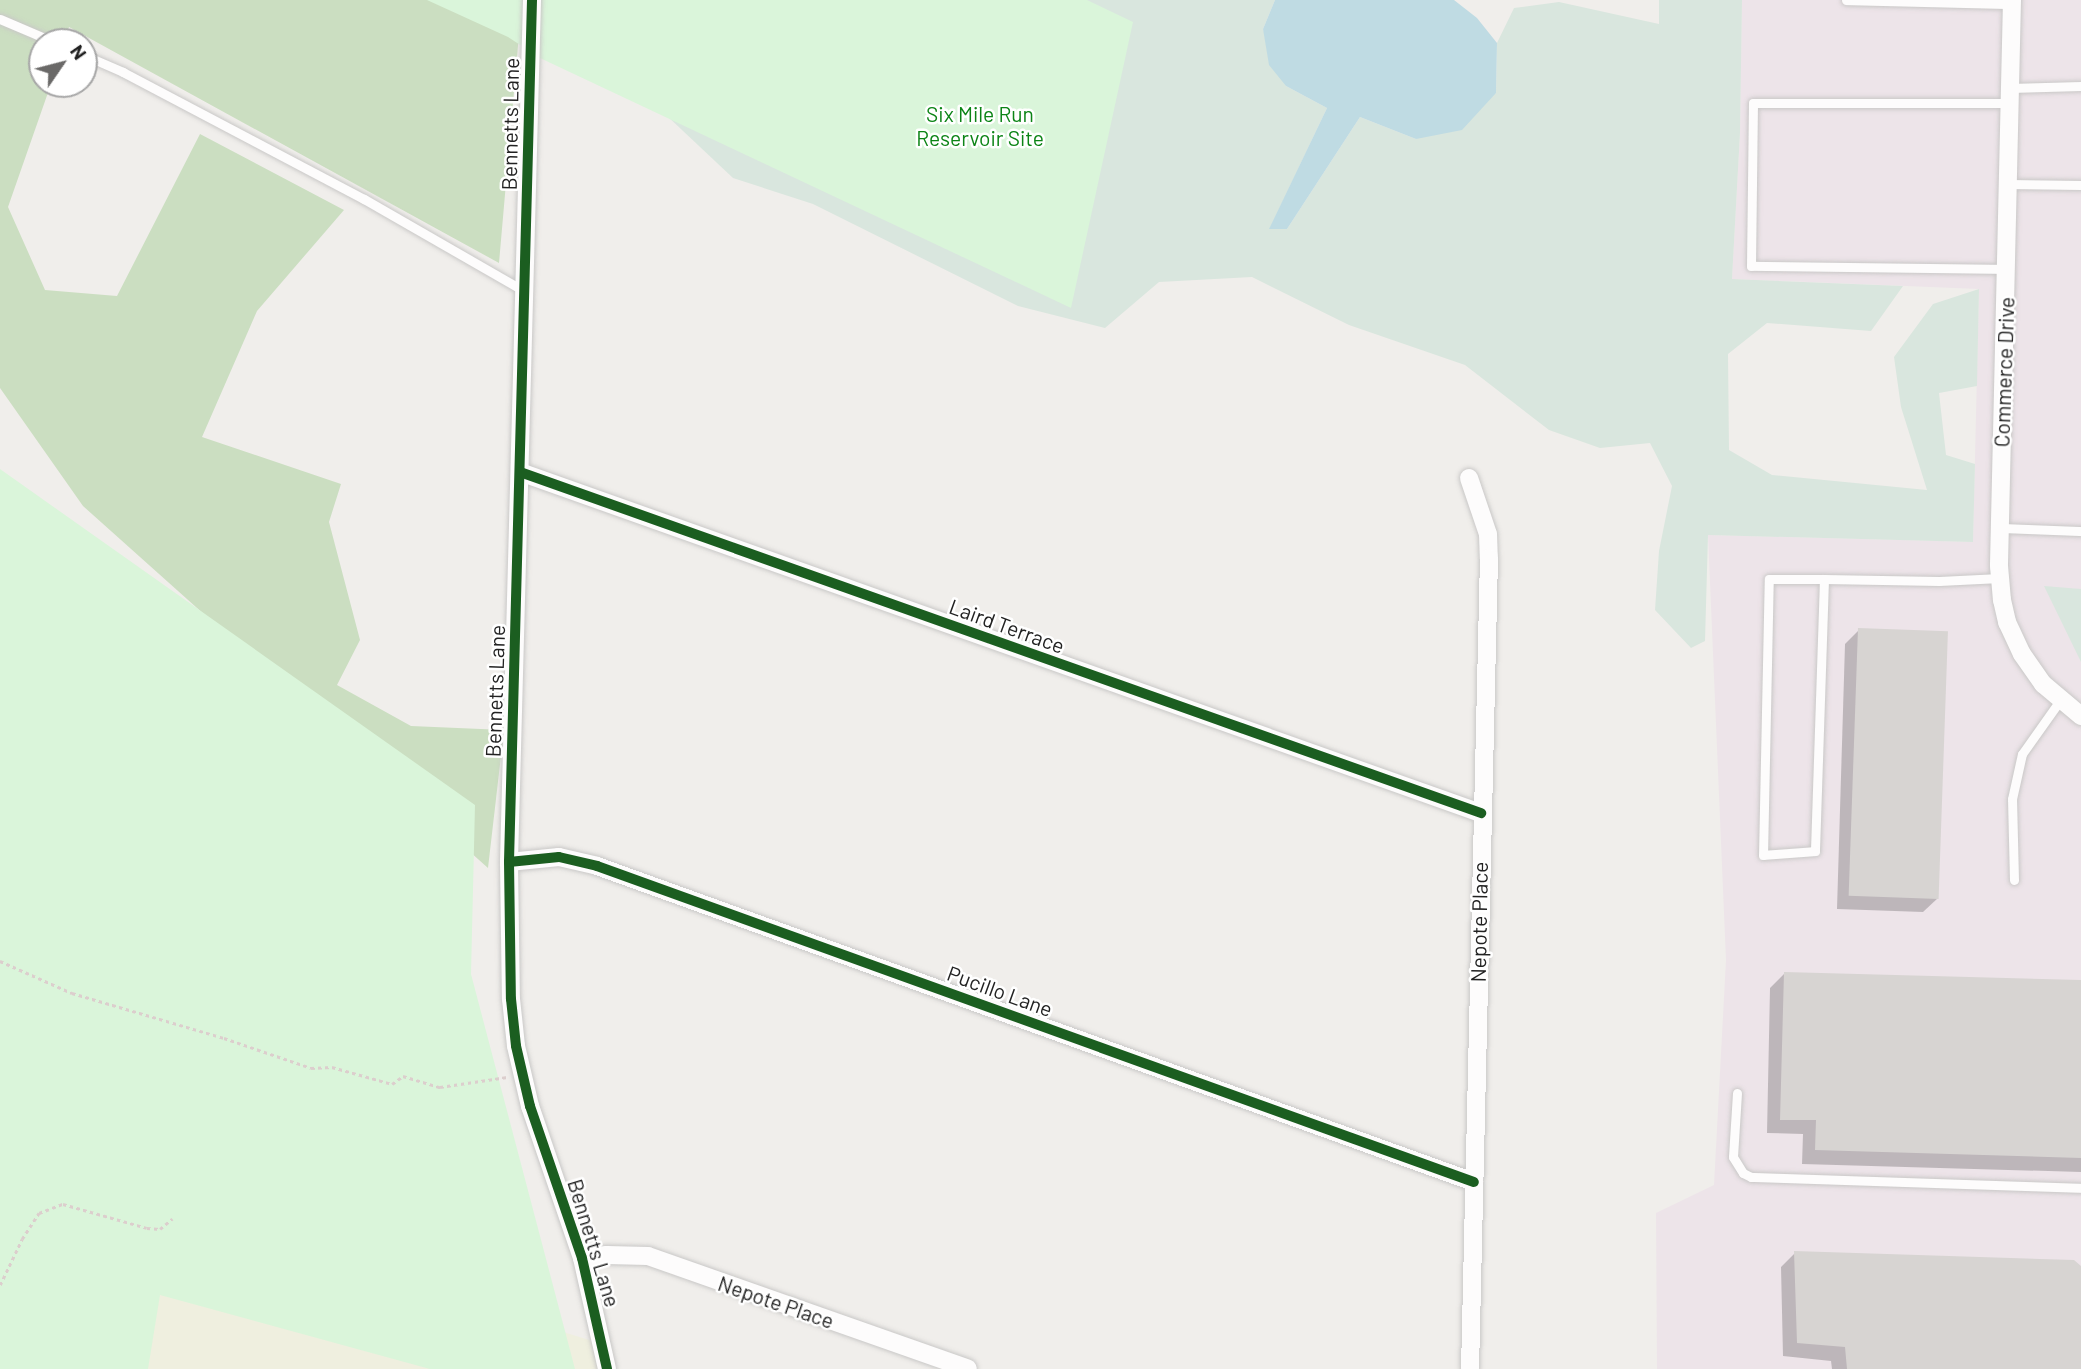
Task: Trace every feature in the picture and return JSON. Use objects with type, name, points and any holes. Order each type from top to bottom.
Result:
[{"type":"street","name":"Bennetts Lane","points":[[532,0],[509,862],[511,999],[522,1075],[530,1106],[582,1258],[607,1369]]},
{"type":"street","name":"Commerce Drive","points":[[2012,2],[2000,578],[2007,622],[2022,654],[2043,684],[2081,716]]},
{"type":"street","name":"Laird Terrace","points":[[520,472],[1481,813]]},
{"type":"street","name":"Nepote Place","points":[[1469,478],[1488,534],[1489,558],[1470,1369]]},
{"type":"street","name":"Pucillo Lane","points":[[509,862],[559,857],[597,866],[1474,1182]]},
{"type":"street","name":"Nepote Place","points":[[582,1258],[607,1255],[648,1256],[968,1369]]},
{"type":"lane","points":[[1846,0],[2012,2]]},
{"type":"lane","points":[[0,19],[28,31]]},
{"type":"lane","points":[[98,61],[364,199],[525,291]]},
{"type":"lane","points":[[2007,269],[1751,266],[1753,103],[2010,96],[2081,86]]},
{"type":"lane","points":[[2008,184],[2081,185]]},
{"type":"lane","points":[[2000,527],[2081,531]]},
{"type":"lane","points":[[1824,579],[1815,851],[1763,855],[1769,579],[1824,579],[1939,581],[2000,578]]},
{"type":"lane","points":[[2014,880],[2012,799],[2022,754],[2061,699]]},
{"type":"lane","points":[[1737,1093],[1733,1157],[1743,1173],[1751,1177],[2081,1188]]},
{"type":"path","points":[[0,961],[72,993],[224,1038],[310,1068],[332,1067],[392,1084],[403,1076],[440,1087],[522,1075]]},
{"type":"path","points":[[0,1285],[22,1239],[39,1213],[62,1204],[147,1228],[160,1228],[172,1219]]},
{"type":"shaded area","points":[[1742,0],[2081,0],[2081,1369],[1657,1369],[1656,1213],[1714,1185],[1726,960],[1708,535],[1973,542],[1979,289],[1732,279],[1740,133]]},
{"type":"green space","points":[[0,0],[522,0],[499,263],[98,43],[98,28],[28,28],[28,98],[46,98],[8,207],[45,290],[117,296],[200,134],[344,210],[257,311],[202,437],[341,484],[329,522],[360,640],[337,685],[411,726],[504,730],[488,868],[83,506],[0,388]]},
{"type":"green space","name":"Six Mile Run Reservoir Site","points":[[427,0],[1087,0],[1133,22],[1071,308],[540,58],[508,37]]},
{"type":"green space","points":[[559,0],[1275,0],[1263,29],[1286,86],[1327,108],[1270,228],[1287,229],[1360,117],[1416,139],[1496,93],[1497,43],[1514,8],[1559,2],[1659,24],[1659,0],[1742,0],[1740,133],[1732,279],[1903,286],[1871,331],[1767,323],[1728,354],[1729,450],[1772,475],[1927,490],[1901,407],[1894,357],[1933,304],[1979,289],[1977,386],[1939,393],[1946,455],[1975,464],[1973,542],[1708,535],[1705,641],[1691,648],[1655,610],[1659,551],[1672,486],[1650,443],[1600,448],[1549,430],[1465,365],[1349,325],[1252,277],[1159,282],[1105,328],[1018,306],[813,204],[733,178],[631,82]]},
{"type":"green space","points":[[0,469],[475,805],[471,974],[575,1369],[430,1369],[160,1295],[148,1369],[0,1369]]},
{"type":"green space","points":[[2044,586],[2081,589],[2081,662]]},
{"type":"green space","points":[[0,1159],[612,1347],[611,1369],[69,1369]]},
{"type":"water","points":[[1275,0],[1454,0],[1477,18],[1497,43],[1496,93],[1462,130],[1416,139],[1360,117],[1287,229],[1269,229],[1327,108],[1286,86],[1269,65],[1263,29]]},
{"type":"building","points":[[1858,628],[1948,631],[1939,899],[1849,896]]},
{"type":"building","points":[[1784,972],[2081,980],[2081,1158],[1815,1150],[1816,1120],[1780,1120]]},
{"type":"building","points":[[1794,1251],[2074,1260],[2081,1266],[2081,1369],[1847,1369],[1845,1347],[1797,1343]]},
{"type":"cycle path","points":[[532,0],[509,862],[511,999],[516,1046],[530,1106],[582,1258],[607,1369]]},
{"type":"cycle path","points":[[520,472],[1481,813]]},
{"type":"cycle path","points":[[509,862],[559,857],[597,866],[1474,1182]]}]
